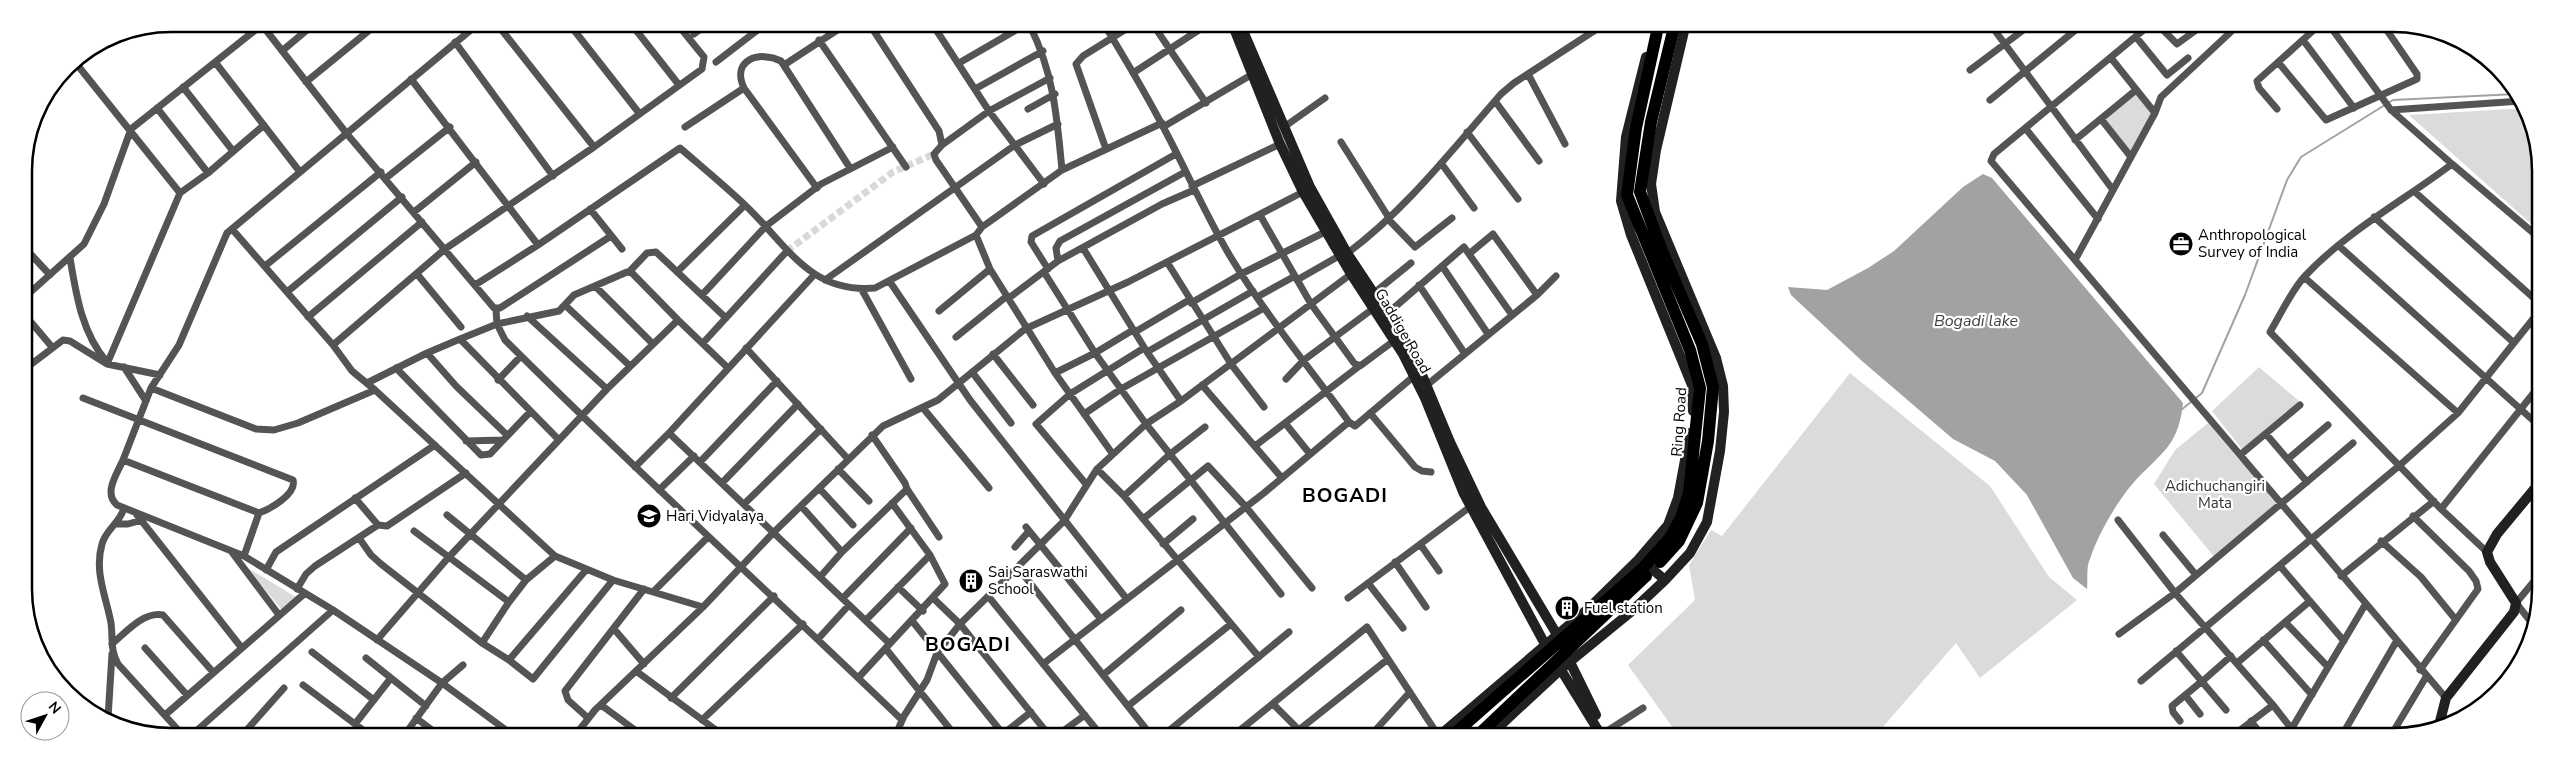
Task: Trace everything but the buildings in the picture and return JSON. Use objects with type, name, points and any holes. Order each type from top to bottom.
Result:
[{"type":"highway","name":"Ring Road","points":[[1563,647],[1642,569],[1670,538],[1681,518],[1689,493],[1700,388],[1690,350],[1627,195],[1632,126],[1657,32]]},
{"type":"highway","name":"Ring Road","points":[[1485,728],[1553,656],[1652,569],[1679,542],[1697,503],[1708,442],[1713,387],[1702,344],[1662,251],[1640,192],[1651,122],[1673,32]]},
{"type":"highway","name":"Ring Road","points":[[1459,728],[1467,717],[1553,656]]},
{"type":"main road","name":"Gaddige Road","points":[[1236,32],[1284,127],[1351,274],[1395,340],[1425,398],[1440,440],[1470,506],[1553,656],[1599,728]]},
{"type":"main road","name":"Gaddige Road","points":[[1244,32],[1280,144],[1303,192],[1325,232],[1342,256],[1374,293],[1412,351],[1428,385],[1450,442],[1480,507],[1563,647],[1601,728]]},
{"type":"main road","points":[[1632,126],[1651,32]]},
{"type":"main road","points":[[1496,728],[1553,656],[1563,647],[1632,611],[1665,580],[1690,553],[1707,522],[1720,451],[1724,412],[1723,386],[1716,358],[1658,220],[1652,195],[1656,150],[1684,32]]},
{"type":"main road","points":[[2440,720],[2446,698],[2508,620],[2516,603],[2490,562],[2486,552],[2497,534],[2532,493]]},
{"type":"main road","points":[[1652,569],[1665,580]]},
{"type":"main road","points":[[1450,728],[1467,717]]},
{"type":"street","points":[[33,290],[84,244],[95,227],[131,129],[253,32]]},
{"type":"street","points":[[267,32],[347,134],[496,310],[497,324],[505,340],[708,537],[774,596],[902,720]]},
{"type":"street","points":[[282,51],[305,32]]},
{"type":"street","points":[[306,82],[367,32]]},
{"type":"street","points":[[468,32],[223,238],[179,345],[151,388],[110,491],[113,502],[139,517],[244,556],[333,610],[442,683],[503,728]]},
{"type":"street","points":[[504,32],[594,147]]},
{"type":"street","points":[[575,32],[639,114]]},
{"type":"street","points":[[637,32],[679,85]]},
{"type":"street","points":[[333,345],[445,249],[553,176],[702,69],[704,61],[683,32]]},
{"type":"street","points":[[716,62],[754,32]]},
{"type":"street","points":[[784,65],[833,32]]},
{"type":"street","points":[[874,32],[938,131],[942,145]]},
{"type":"street","points":[[940,32],[989,111],[1044,184]]},
{"type":"street","points":[[959,63],[1013,32]]},
{"type":"street","points":[[1033,32],[1043,51],[1054,94],[1062,170]]},
{"type":"street","points":[[1108,32],[1162,125],[1218,236],[1241,274],[1278,328],[1349,422],[1355,426],[1413,377]]},
{"type":"street","points":[[1106,149],[1076,64],[1083,56],[1122,32]]},
{"type":"street","points":[[1158,32],[1206,103]]},
{"type":"street","points":[[1133,73],[1196,32]]},
{"type":"street","points":[[1086,484],[1036,424],[1070,394],[1108,370],[1201,320],[1342,256],[1388,218],[1514,83],[1592,32]]},
{"type":"street","points":[[1995,32],[2113,190]]},
{"type":"street","points":[[1970,70],[2021,32]]},
{"type":"street","points":[[1990,100],[2073,32]]},
{"type":"street","points":[[2142,32],[1994,154],[1991,161],[2396,642],[2446,698]]},
{"type":"street","points":[[2165,32],[2177,44],[2194,32]]},
{"type":"street","points":[[2075,260],[2155,113],[2161,97],[2231,32]]},
{"type":"street","points":[[2277,109],[2259,88],[2257,81],[2312,32]]},
{"type":"street","points":[[2335,32],[2389,108],[2532,232]]},
{"type":"street","points":[[2278,62],[2326,120],[2382,98],[2413,82],[2417,74],[2388,32]]},
{"type":"street","points":[[2136,37],[2167,75],[2188,58]]},
{"type":"street","points":[[820,40],[906,166]]},
{"type":"street","points":[[2304,40],[2354,108]]},
{"type":"street","points":[[455,42],[553,176]]},
{"type":"street","points":[[975,89],[1043,51]]},
{"type":"street","points":[[817,188],[744,88],[739,71],[745,63],[760,56],[768,56],[784,65],[850,168]]},
{"type":"street","points":[[2111,58],[2155,113]]},
{"type":"street","points":[[215,62],[300,172]]},
{"type":"street","points":[[80,67],[131,129],[180,193]]},
{"type":"street","points":[[475,285],[538,245],[680,148],[745,205],[787,251],[814,275],[836,286],[862,290],[875,288],[890,282],[912,267],[976,235],[982,226],[1062,170],[1206,103],[1256,72]]},
{"type":"street","points":[[1528,74],[1565,144]]},
{"type":"street","points":[[982,226],[934,154],[942,145],[989,111],[1050,78]]},
{"type":"street","points":[[411,79],[450,127],[538,245]]},
{"type":"street","points":[[184,87],[233,151]]},
{"type":"street","points":[[685,127],[744,88]]},
{"type":"street","points":[[2075,140],[2136,90]]},
{"type":"street","points":[[1028,110],[1054,94]]},
{"type":"street","points":[[1284,127],[1325,98]]},
{"type":"street","points":[[2389,108],[2513,101]]},
{"type":"street","points":[[1495,102],[1539,161]]},
{"type":"street","points":[[158,108],[208,173]]},
{"type":"street","points":[[2101,118],[2131,157]]},
{"type":"street","points":[[824,280],[956,189],[1015,145],[1058,124]]},
{"type":"street","points":[[108,363],[180,193],[208,173],[264,125]]},
{"type":"street","points":[[386,178],[450,127]]},
{"type":"street","points":[[2026,129],[2098,219]]},
{"type":"street","points":[[1467,132],[1518,199]]},
{"type":"street","points":[[1341,142],[1388,218],[1415,247],[1452,218]]},
{"type":"street","points":[[956,337],[1058,262],[1162,204],[1280,144]]},
{"type":"street","points":[[702,296],[766,226],[817,188],[850,168],[893,147]]},
{"type":"street","points":[[1176,154],[1032,236],[1031,242],[1068,311],[1096,354],[1188,480],[1281,594]]},
{"type":"street","points":[[414,212],[476,162]]},
{"type":"street","points":[[1440,162],[1474,208]]},
{"type":"street","points":[[2452,164],[2415,192],[2374,217],[2304,277],[2270,332],[2441,509],[2486,552]]},
{"type":"street","points":[[265,266],[381,172]]},
{"type":"street","points":[[1058,262],[1056,248],[1060,242],[1185,172]]},
{"type":"street","points":[[581,728],[600,705],[703,607],[773,533],[872,435],[896,419],[938,400],[1021,332],[1068,311],[1303,192]]},
{"type":"street","points":[[2415,192],[2532,297]]},
{"type":"street","points":[[287,292],[402,197]]},
{"type":"street","points":[[677,272],[745,205]]},
{"type":"street","points":[[590,209],[622,249]]},
{"type":"street","points":[[1260,215],[1311,304],[1358,366]]},
{"type":"street","points":[[2374,217],[2513,342]]},
{"type":"street","points":[[308,316],[422,222]]},
{"type":"street","points":[[232,229],[333,345],[352,371],[555,556],[613,580],[644,589],[655,590],[703,607]]},
{"type":"street","points":[[1055,372],[1096,354],[1134,331],[1325,232]]},
{"type":"street","points":[[1469,254],[1493,234],[1537,295]]},
{"type":"street","points":[[976,235],[990,269],[1028,330],[1112,453]]},
{"type":"street","points":[[496,310],[611,236]]},
{"type":"street","points":[[2339,246],[2532,420]]},
{"type":"street","points":[[1388,313],[1464,247],[1512,316]]},
{"type":"street","points":[[1083,248],[1145,350],[1181,401]]},
{"type":"street","points":[[367,383],[427,352],[497,324],[527,316],[541,316],[566,306],[571,297],[629,272],[647,253],[653,251],[726,318]]},
{"type":"street","points":[[703,343],[787,251]]},
{"type":"street","points":[[33,258],[50,276]]},
{"type":"street","points":[[70,258],[75,289],[90,338],[108,363]]},
{"type":"street","points":[[1166,262],[1230,364],[1264,407]]},
{"type":"street","points":[[1374,293],[1411,263]]},
{"type":"street","points":[[1442,266],[1488,334]]},
{"type":"street","points":[[939,311],[990,269]]},
{"type":"street","points":[[629,272],[728,368]]},
{"type":"street","points":[[417,274],[461,327]]},
{"type":"street","points":[[899,728],[920,692],[937,653],[960,624],[1064,521],[1086,484],[1112,453],[1146,424],[1181,401],[1351,274]]},
{"type":"street","points":[[635,467],[669,433],[814,275]]},
{"type":"street","points":[[1428,385],[1537,295],[1556,276]]},
{"type":"street","points":[[2304,277],[2458,413]]},
{"type":"street","points":[[890,282],[958,383],[1126,598]]},
{"type":"street","points":[[1419,285],[1465,354]]},
{"type":"street","points":[[596,287],[652,343]]},
{"type":"street","points":[[862,290],[911,379]]},
{"type":"street","points":[[566,306],[630,366]]},
{"type":"street","points":[[1084,414],[1121,389],[1264,308]]},
{"type":"street","points":[[1286,379],[1304,360],[1374,308]]},
{"type":"street","points":[[527,316],[607,389]]},
{"type":"street","points":[[376,640],[470,534],[607,389],[652,343],[678,320]]},
{"type":"street","points":[[2141,681],[2400,465],[2458,413],[2532,320]]},
{"type":"street","points":[[33,324],[52,347]]},
{"type":"street","points":[[33,363],[63,340],[70,341],[108,363],[160,375]]},
{"type":"street","points":[[460,340],[559,440]]},
{"type":"street","points":[[1255,446],[1358,366],[1395,340]]},
{"type":"street","points":[[746,348],[848,459]]},
{"type":"street","points":[[427,352],[505,438]]},
{"type":"street","points":[[993,354],[1033,405]]},
{"type":"street","points":[[498,380],[521,356]]},
{"type":"street","points":[[123,366],[146,401]]},
{"type":"street","points":[[396,368],[477,452],[486,456],[530,412]]},
{"type":"street","points":[[972,372],[1011,423]]},
{"type":"street","points":[[700,462],[777,381]]},
{"type":"street","points":[[1202,385],[1282,478]]},
{"type":"street","points":[[151,388],[256,429],[274,430],[306,420],[375,390]]},
{"type":"street","points":[[2441,509],[2532,395]]},
{"type":"street","points":[[83,398],[139,418],[293,480],[293,486],[277,505],[259,513],[123,460]]},
{"type":"street","points":[[722,483],[798,404]]},
{"type":"street","points":[[2240,455],[2300,405]]},
{"type":"street","points":[[923,408],[989,488]]},
{"type":"street","points":[[1370,413],[1415,467],[1422,471],[1431,472]]},
{"type":"street","points":[[1285,422],[1310,454]]},
{"type":"street","points":[[1043,664],[1176,559],[1246,507],[1349,422]]},
{"type":"street","points":[[2288,459],[2328,425]]},
{"type":"street","points":[[1124,496],[1169,455],[1206,427]]},
{"type":"street","points":[[744,504],[822,429]]},
{"type":"street","points":[[669,433],[866,620],[949,728]]},
{"type":"street","points":[[2266,434],[2307,482]]},
{"type":"street","points":[[872,435],[939,536]]},
{"type":"street","points":[[466,441],[505,438]]},
{"type":"street","points":[[2118,634],[2196,576],[2353,443]]},
{"type":"street","points":[[266,570],[276,552],[435,445]]},
{"type":"street","points":[[659,490],[694,456]]},
{"type":"street","points":[[1143,520],[1188,480],[1208,466],[1246,507],[1312,588]]},
{"type":"street","points":[[838,469],[869,501]]},
{"type":"street","points":[[1097,469],[1124,496],[1259,657]]},
{"type":"street","points":[[297,589],[306,574],[315,566],[378,525],[387,526],[395,522],[466,473]]},
{"type":"street","points":[[818,488],[853,526]]},
{"type":"street","points":[[820,577],[842,552],[907,489]]},
{"type":"street","points":[[355,498],[378,525]]},
{"type":"street","points":[[2341,576],[2381,541],[2434,501]]},
{"type":"street","points":[[858,678],[944,588],[945,581],[930,555],[892,503]]},
{"type":"street","points":[[801,506],[842,552]]},
{"type":"street","points":[[1348,598],[1470,506]]},
{"type":"street","points":[[108,713],[112,648],[111,624],[100,584],[100,563],[104,538],[117,524],[124,508]]},
{"type":"street","points":[[244,556],[259,513]]},
{"type":"street","points":[[447,515],[526,580]]},
{"type":"street","points":[[2413,516],[2453,554],[2476,581],[2478,589],[2420,670]]},
{"type":"street","points":[[117,524],[128,524],[139,517]]},
{"type":"street","points":[[139,517],[241,647]]},
{"type":"street","points":[[1164,544],[1193,519]]},
{"type":"street","points":[[2118,520],[2174,593],[2292,728],[2366,605]]},
{"type":"street","points":[[843,598],[911,528]]},
{"type":"street","points":[[1015,547],[1028,528],[1100,618]]},
{"type":"street","points":[[414,531],[509,602]]},
{"type":"street","points":[[2162,535],[2196,576]]},
{"type":"street","points":[[655,590],[708,537]]},
{"type":"street","points":[[359,538],[370,555],[417,594],[533,679],[613,580]]},
{"type":"street","points":[[2381,541],[2421,577],[2456,620]]},
{"type":"street","points":[[1420,544],[1439,571]]},
{"type":"street","points":[[231,550],[279,615]]},
{"type":"street","points":[[866,620],[930,555]]},
{"type":"street","points":[[482,643],[526,580],[555,556]]},
{"type":"street","points":[[1395,562],[1426,607]]},
{"type":"street","points":[[2280,566],[2344,641]]},
{"type":"street","points":[[1018,568],[1145,728]]},
{"type":"street","points":[[509,660],[586,570]]},
{"type":"street","points":[[1368,583],[1403,628]]},
{"type":"street","points":[[2528,619],[2516,603],[2532,585]]},
{"type":"street","points":[[898,587],[923,611]]},
{"type":"street","points":[[588,718],[568,700],[565,692],[644,589]]},
{"type":"street","points":[[164,715],[304,594]]},
{"type":"street","points":[[671,698],[774,596]]},
{"type":"street","points":[[988,596],[1095,728]]},
{"type":"street","points":[[934,599],[960,624],[1043,728]]},
{"type":"street","points":[[2237,663],[2310,601]]},
{"type":"street","points":[[818,639],[849,605]]},
{"type":"street","points":[[200,728],[333,610]]},
{"type":"street","points":[[1103,675],[1181,610]]},
{"type":"street","points":[[112,648],[138,622],[152,615],[163,615],[213,672]]},
{"type":"street","points":[[913,622],[998,728]]},
{"type":"street","points":[[2285,622],[2328,667]]},
{"type":"street","points":[[702,720],[803,624]]},
{"type":"street","points":[[1128,706],[1231,624]]},
{"type":"street","points":[[1242,728],[1367,627],[1434,728]]},
{"type":"street","points":[[614,630],[644,664]]},
{"type":"street","points":[[1172,728],[1289,632]]},
{"type":"street","points":[[2263,640],[2312,695]]},
{"type":"street","points":[[2346,728],[2396,642]]},
{"type":"street","points":[[112,648],[118,664],[176,728]]},
{"type":"street","points":[[145,648],[187,695]]},
{"type":"street","points":[[2176,651],[2203,680],[2226,710]]},
{"type":"street","points":[[312,652],[374,700]]},
{"type":"street","points":[[2180,720],[2172,706],[2231,656]]},
{"type":"street","points":[[366,658],[426,706]]},
{"type":"street","points":[[1307,728],[1388,659]]},
{"type":"street","points":[[409,728],[442,683],[463,665]]},
{"type":"street","points":[[636,670],[712,728]]},
{"type":"street","points":[[2395,728],[2426,677]]},
{"type":"street","points":[[355,724],[391,678]]},
{"type":"street","points":[[303,685],[360,728]]},
{"type":"street","points":[[248,728],[284,688]]},
{"type":"street","points":[[1377,728],[1410,692]]},
{"type":"street","points":[[2185,696],[2200,714]]},
{"type":"street","points":[[1273,704],[1298,728]]},
{"type":"street","points":[[2242,728],[2273,704]]},
{"type":"street","points":[[600,705],[632,728]]},
{"type":"street","points":[[1614,728],[1643,708]]},
{"type":"street","points":[[1010,728],[1030,712]]},
{"type":"street","points":[[1067,728],[1085,715]]},
{"type":"street","points":[[416,718],[429,728]]},
{"type":"street","points":[[2251,721],[2256,728]]},
{"type":"green space","points":[[2135,93],[2152,115],[2131,153],[2104,119]]},
{"type":"green space","points":[[2516,109],[2529,145],[2532,172],[2532,225],[2409,115]]},
{"type":"green space","points":[[2259,367],[2299,401],[2242,449],[2212,411]]},
{"type":"green space","points":[[1850,373],[1990,486],[2049,577],[2077,600],[1980,678],[1956,643],[1882,728],[1673,728],[1628,665],[1695,600],[1689,565],[1711,530],[1722,536]]},
{"type":"green space","name":"Adichuchangiri Mata","points":[[2208,423],[2239,460],[2242,458],[2278,501],[2275,503],[2278,506],[2216,559],[2154,484],[2175,450]]},
{"type":"green space","points":[[246,567],[296,597],[282,610]]},
{"type":"water","name":"Bogadi lake","points":[[1983,174],[1992,178],[2183,403],[2176,432],[2171,442],[2165,451],[2129,488],[2112,512],[2102,531],[2089,562],[2087,589],[2073,578],[2027,495],[1995,461],[1953,439],[1862,361],[1791,295],[1788,287],[1827,290],[1868,268],[1894,251],[1963,187]]},
{"type":"waterway","points":[[2181,410],[2202,393],[2245,295],[2287,180],[2301,157],[2393,100],[2508,94]]},
{"type":"tunnel","points":[[787,251],[893,172],[934,154]]},
{"type":"place","name":"Anthropological Survey of India","points":[[2181,244]]},
{"type":"place","name":"Hari Vidyalaya","points":[[649,516]]},
{"type":"place","name":"Sai Saraswathi School","points":[[971,581]]},
{"type":"place","name":"Fuel station","points":[[1567,608]]},
{"type":"district","name":"BOGADI","points":[[1345,495]]},
{"type":"district","name":"BOGADI","points":[[968,644]]}]
